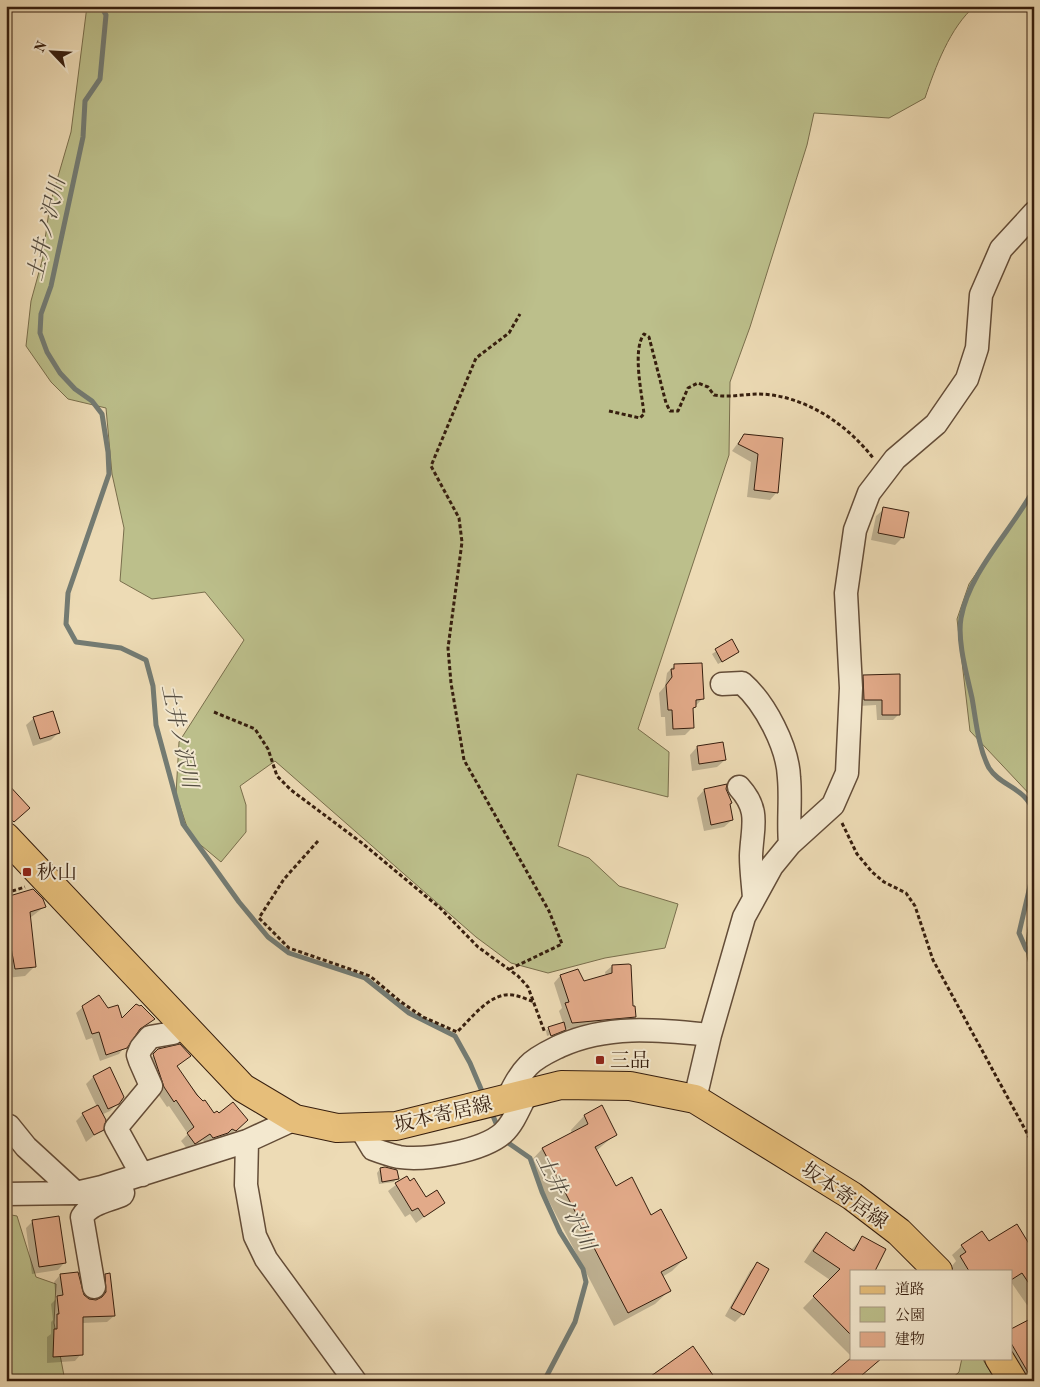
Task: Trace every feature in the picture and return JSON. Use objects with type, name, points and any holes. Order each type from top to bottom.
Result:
[{"type":"main road","name":"坂本寄居線","points":[[6,837],[243,1088],[296,1119],[337,1128],[361,1129],[396,1126],[561,1084],[630,1086],[695,1099],[852,1196],[899,1232],[937,1270]]},
{"type":"main road","points":[[1000,1360],[1013,1381]]},
{"type":"street","points":[[695,1099],[710,1035],[744,917],[772,866],[790,844],[833,805],[848,773],[850,688],[846,593],[855,530],[868,493],[895,459],[936,424],[967,379],[977,348],[981,295],[1001,249],[1034,213]]},
{"type":"street","points":[[722,684],[742,683],[752,692],[771,720],[787,762],[789,778],[787,819],[790,844]]},
{"type":"street","points":[[739,787],[747,796],[755,815],[751,856],[754,898]]},
{"type":"street","points":[[94,1287],[82,1217],[85,1210],[94,1205],[122,1196],[132,1178],[116,1128],[151,1086],[138,1055],[141,1048],[150,1037],[173,1033],[183,1025]]},
{"type":"street","points":[[361,1129],[373,1149],[399,1157],[447,1154],[490,1142],[504,1132],[518,1096],[518,1079],[528,1065],[551,1050],[579,1038],[608,1031],[650,1029],[710,1035]]},
{"type":"street","points":[[6,1194],[76,1193],[132,1178],[247,1141],[296,1119]]},
{"type":"street","points":[[9,1126],[26,1147],[76,1193]]},
{"type":"street","points":[[247,1141],[246,1185],[255,1236],[266,1259],[356,1381]]},
{"type":"path","points":[[510,969],[562,944],[549,911],[464,760],[451,683],[448,648],[462,542],[459,518],[431,466],[476,358],[508,333],[520,314]]},
{"type":"path","points":[[609,411],[633,418],[640,418],[644,414],[638,352],[640,339],[644,334],[649,337],[666,403],[670,411],[678,411],[688,388],[698,383],[708,388],[714,395],[724,398],[761,394],[788,399],[812,408],[838,423],[859,440],[884,472]]},
{"type":"path","points":[[214,712],[255,729],[268,749],[277,776],[291,790],[362,843],[440,908],[478,947],[510,969],[528,987],[551,1050]]},
{"type":"path","points":[[833,805],[858,854],[884,882],[906,893],[915,906],[933,960],[1034,1146]]},
{"type":"path","points":[[318,841],[284,879],[260,918],[289,948],[370,976],[401,1002],[424,1017],[456,1032],[489,1001],[501,995],[513,995],[535,1002]]},
{"type":"green space","points":[[87,6],[975,6],[951,36],[925,98],[889,118],[814,113],[807,145],[750,327],[730,382],[729,455],[638,729],[669,752],[668,797],[577,774],[558,846],[589,858],[619,886],[678,904],[665,948],[605,958],[548,973],[511,963],[476,937],[275,761],[240,786],[246,805],[246,832],[221,862],[190,836],[176,794],[179,742],[244,640],[205,592],[152,599],[120,581],[124,528],[112,474],[106,408],[68,399],[51,382],[26,346],[31,301],[42,261],[50,204],[71,132]]},
{"type":"green space","points":[[1034,489],[1034,799],[970,731],[957,619],[969,584]]},
{"type":"green space","points":[[1034,899],[1034,973],[1027,956],[1026,947]]},
{"type":"green space","points":[[6,1214],[17,1216],[36,1277],[56,1284],[54,1323],[65,1381],[6,1381]]},
{"type":"green space","points":[[962,1360],[983,1360],[996,1381],[949,1381],[959,1372]]},
{"type":"building","points":[[744,434],[783,438],[778,493],[754,490],[758,454],[738,444]]},
{"type":"building","points":[[883,507],[909,512],[904,538],[878,533]]},
{"type":"building","points":[[732,639],[739,652],[722,662],[715,649]]},
{"type":"building","points":[[702,663],[704,699],[696,700],[696,707],[693,708],[694,728],[673,729],[672,710],[668,710],[666,685],[672,677],[671,669],[674,669],[674,664]]},
{"type":"building","points":[[900,674],[900,715],[882,715],[882,700],[864,700],[863,675]]},
{"type":"building","points":[[53,711],[60,733],[40,739],[33,717]]},
{"type":"building","points":[[723,742],[726,760],[699,764],[697,746]]},
{"type":"building","points":[[6,782],[30,808],[14,822],[6,814]]},
{"type":"building","points":[[727,784],[726,789],[732,803],[730,804],[733,820],[711,825],[704,789]]},
{"type":"building","points":[[33,889],[43,899],[46,907],[30,912],[36,967],[15,969],[10,942],[6,943],[6,897]]},
{"type":"building","points":[[612,965],[631,965],[633,1006],[635,1006],[636,1017],[572,1023],[565,1003],[569,1002],[560,975],[578,969],[584,981],[612,973]]},
{"type":"building","points":[[99,995],[108,1008],[118,1005],[122,1018],[136,1004],[141,1005],[155,1019],[140,1029],[127,1048],[106,1055],[99,1032],[92,1034],[82,1006]]},
{"type":"building","points":[[564,1022],[566,1030],[551,1036],[548,1027]]},
{"type":"building","points":[[180,1044],[191,1056],[177,1066],[197,1095],[203,1101],[205,1100],[214,1113],[217,1111],[219,1113],[233,1102],[248,1120],[236,1131],[232,1129],[228,1133],[213,1138],[210,1134],[195,1144],[187,1133],[194,1127],[176,1100],[174,1102],[164,1087],[153,1054],[158,1049]]},
{"type":"building","points":[[110,1067],[124,1097],[119,1104],[108,1109],[93,1076]]},
{"type":"building","points":[[98,1105],[106,1120],[104,1130],[94,1135],[82,1113]]},
{"type":"building","points":[[602,1105],[617,1135],[595,1147],[616,1186],[632,1177],[651,1215],[661,1209],[687,1258],[661,1272],[671,1291],[628,1313],[542,1148],[588,1124],[584,1115]]},
{"type":"building","points":[[385,1167],[397,1170],[399,1179],[382,1182],[380,1168]]},
{"type":"building","points":[[407,1176],[410,1181],[414,1178],[426,1197],[437,1190],[445,1203],[424,1217],[418,1208],[412,1211],[395,1183]]},
{"type":"building","points":[[59,1216],[66,1263],[39,1267],[32,1220]]},
{"type":"building","points":[[1017,1224],[1034,1252],[1034,1291],[1022,1273],[1012,1279],[1012,1270],[968,1270],[960,1256],[966,1252],[961,1245],[982,1231],[989,1241]]},
{"type":"building","points":[[826,1232],[854,1251],[862,1236],[886,1249],[876,1270],[850,1270],[850,1334],[813,1296],[840,1269],[813,1251]]},
{"type":"building","points":[[757,1262],[769,1269],[744,1315],[731,1308]]},
{"type":"building","points":[[78,1272],[84,1295],[89,1299],[96,1300],[106,1292],[105,1274],[110,1273],[115,1316],[83,1317],[83,1355],[53,1357],[54,1329],[57,1329],[57,1314],[59,1314],[57,1296],[63,1295],[60,1274]]},
{"type":"building","points":[[1034,1317],[1034,1381],[1012,1345],[1012,1328]]},
{"type":"building","points":[[693,1346],[717,1381],[644,1381]]},
{"type":"building","points":[[850,1359],[880,1360],[855,1381],[824,1381]]},
{"type":"waterway","name":"土井ノ沢川","points":[[101,6],[106,15],[100,79],[85,101],[83,137],[51,286],[41,314],[40,333],[47,352],[60,373],[75,389],[92,401],[102,414],[108,452],[109,474],[68,593],[66,624],[76,642],[121,648],[146,660],[153,686],[156,725],[183,824],[239,902],[268,937],[289,953],[365,978],[409,1013],[455,1036],[470,1063],[484,1096]]},
{"type":"waterway","points":[[1034,489],[973,584],[966,601],[960,627],[963,658],[985,760],[994,774],[1025,798],[1034,813]]},
{"type":"waterway","points":[[1034,869],[1019,933],[1026,949],[1034,958]]},
{"type":"waterway","name":"土井ノ沢川","points":[[491,1111],[498,1128]]},
{"type":"waterway","name":"土井ノ沢川","points":[[504,1140],[530,1158],[542,1192],[560,1232],[583,1269],[586,1282],[575,1322],[544,1381]]},
{"type":"place","name":"秋山","points":[[27,872]]},
{"type":"place","name":"三品","points":[[600,1060]]}]
